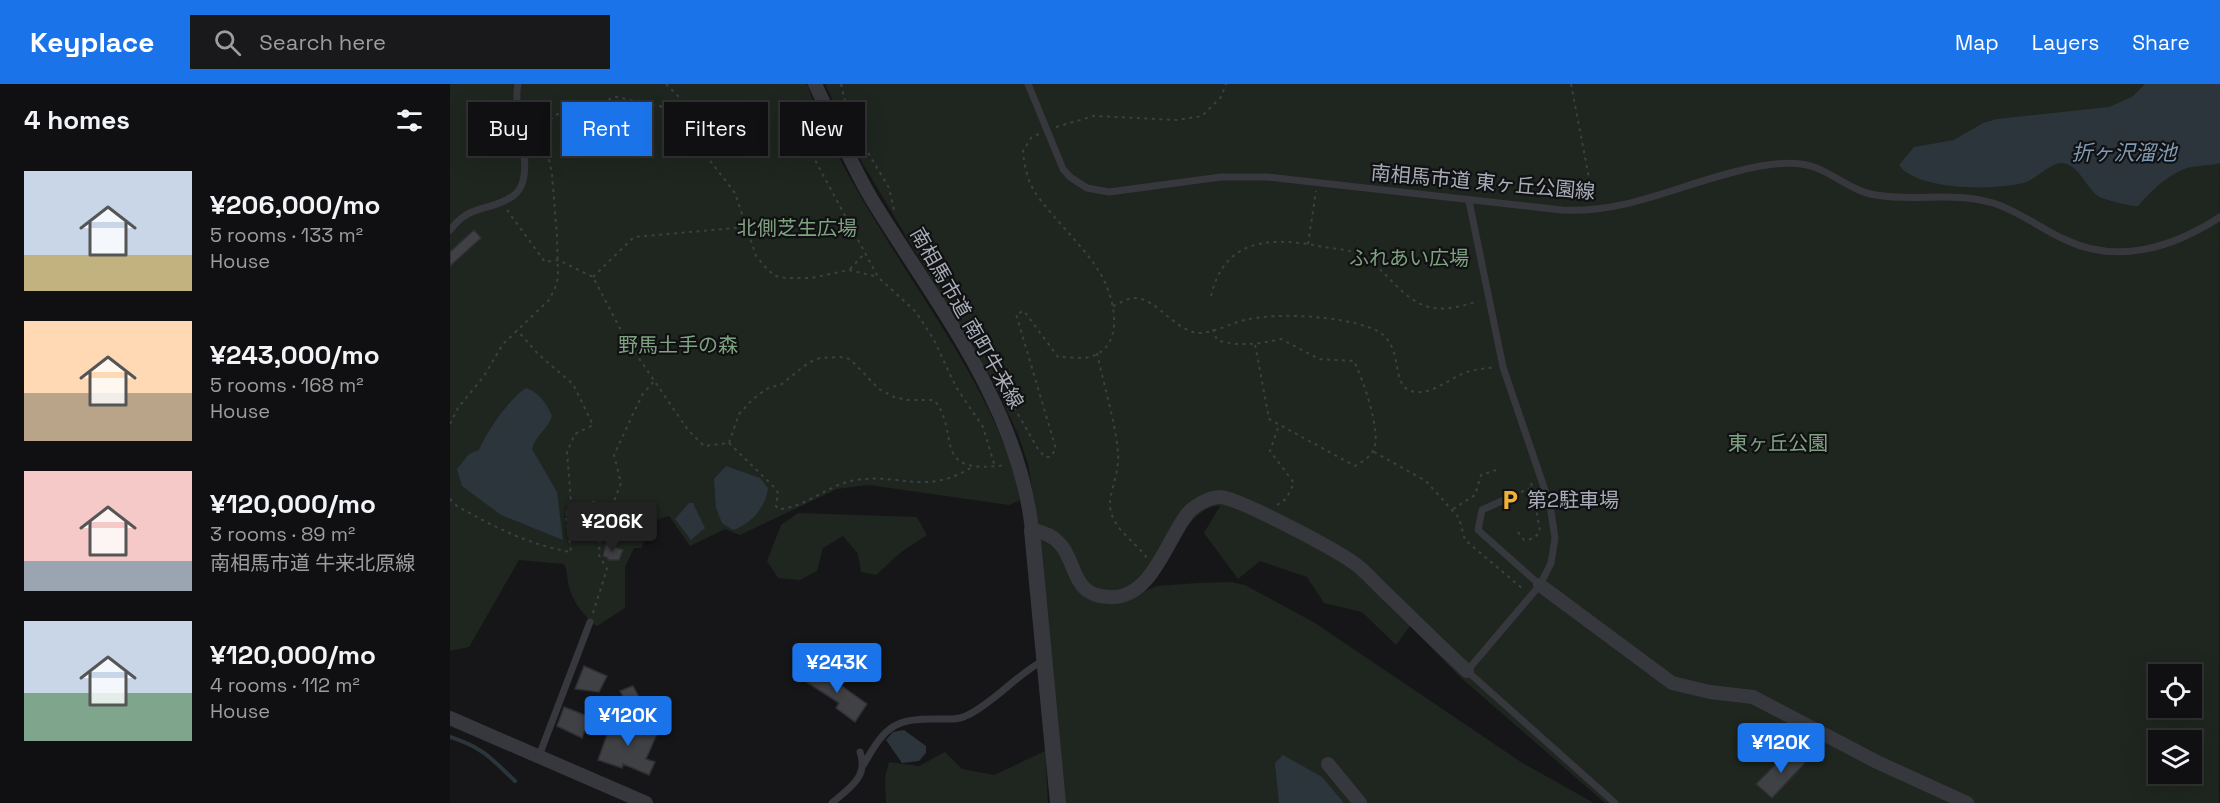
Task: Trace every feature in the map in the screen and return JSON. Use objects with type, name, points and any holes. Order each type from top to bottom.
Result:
[{"type":"street","name":"南相馬市道 南町牛来線","points":[[815,84],[870,196],[988,387],[1019,462],[1029,499],[1046,658],[1058,803]]},
{"type":"street","points":[[1032,530],[1055,537],[1064,545],[1077,580],[1090,594],[1115,597],[1126,595],[1140,586],[1189,512],[1203,502],[1220,497],[1258,512],[1352,561],[1467,671]]},
{"type":"street","points":[[1540,585],[1672,683],[1710,692],[1753,697],[1877,762],[1967,803]]},
{"type":"street","points":[[450,718],[646,803]]},
{"type":"street","points":[[1328,764],[1360,803]]},
{"type":"lane","points":[[450,230],[468,211],[502,203],[517,193],[524,180],[525,161],[515,103],[518,84]]},
{"type":"lane","name":"南相馬市道 東ヶ丘公園線","points":[[1028,84],[1063,169],[1070,177],[1094,190],[1108,192],[1239,177],[1562,210],[1595,211],[1639,202],[1750,168],[1799,163],[1814,166],[1858,191],[1877,196],[1947,196],[1989,202],[2009,209],[2068,241],[2108,252],[2128,253],[2170,242],[2194,233],[2220,217]]},
{"type":"lane","points":[[1469,201],[1503,367],[1554,522],[1556,538],[1551,562],[1540,585],[1467,671],[1615,803]]},
{"type":"lane","points":[[1506,499],[1482,510],[1478,530],[1540,585]]},
{"type":"lane","points":[[539,756],[590,622]]},
{"type":"lane","points":[[832,803],[852,785],[883,734],[893,724],[920,718],[966,717],[991,701],[1046,658]]},
{"type":"lane","points":[[860,752],[864,764]]},
{"type":"path","points":[[666,84],[682,102]]},
{"type":"path","points":[[841,84],[850,122],[889,188],[899,218]]},
{"type":"path","points":[[1001,385],[1038,449],[1045,457],[1050,457],[1056,449],[1016,314],[1024,311],[1058,357],[1089,357],[1097,353],[1109,341],[1112,333],[1113,306],[1100,273],[1032,186],[1023,151],[1031,138],[1094,116],[1177,120],[1202,116],[1221,97],[1226,84]]},
{"type":"path","points":[[1571,84],[1595,211]]},
{"type":"path","points":[[450,424],[458,408],[484,376],[503,344],[549,300],[558,278],[552,174],[544,134],[548,121],[559,113],[591,117],[611,98],[617,97],[664,107]]},
{"type":"path","points":[[708,156],[713,167],[735,193],[756,256],[775,276],[811,278],[849,270],[855,267],[864,254]]},
{"type":"path","points":[[812,156],[878,277],[916,312],[930,333],[956,387],[983,427],[995,467]]},
{"type":"path","points":[[1308,244],[1316,195],[1315,183]]},
{"type":"path","points":[[502,203],[545,262],[558,260],[593,277],[617,326],[696,440],[704,446],[729,443]]},
{"type":"path","points":[[593,277],[634,237],[746,227]]},
{"type":"path","points":[[1211,296],[1223,266],[1244,247],[1282,240],[1362,254],[1405,294],[1429,307],[1457,308],[1490,297]]},
{"type":"path","points":[[849,270],[878,277]]},
{"type":"path","points":[[1113,306],[1133,297],[1143,300],[1187,329],[1200,333],[1275,315],[1369,327],[1386,335],[1394,345],[1400,379],[1407,388],[1417,392],[1431,389],[1468,372],[1503,367]]},
{"type":"path","points":[[1213,329],[1217,340],[1229,344],[1255,344],[1281,339],[1319,360],[1354,361],[1362,376],[1377,438],[1373,451],[1355,466],[1269,419],[1255,344]]},
{"type":"path","points":[[450,499],[457,506],[515,536],[547,548],[570,552],[566,515],[571,501],[567,452],[574,434],[593,425],[573,384],[539,355],[517,330]]},
{"type":"path","points":[[1097,353],[1118,453],[1118,473],[1109,506],[1120,531],[1156,565]]},
{"type":"path","points":[[729,443],[739,414],[760,392],[784,382],[815,360],[840,357],[850,359],[879,389],[894,397],[908,400],[934,400],[942,413],[952,453],[973,466],[995,467],[1019,462]]},
{"type":"path","points":[[600,537],[621,483],[614,455],[642,395],[655,380]]},
{"type":"path","points":[[1258,512],[1265,505],[1275,506],[1286,499],[1294,483],[1270,451],[1279,425]]},
{"type":"path","points":[[729,443],[775,488],[778,493],[776,506],[778,509],[797,505],[831,487],[856,480],[930,483],[961,474],[973,466]]},
{"type":"path","points":[[1373,451],[1426,481],[1459,518],[1465,540],[1531,597]]},
{"type":"path","points":[[1518,532],[1524,540],[1528,540],[1536,537],[1540,531],[1527,465],[1534,459]]},
{"type":"path","points":[[1452,510],[1475,495],[1481,475],[1496,470]]},
{"type":"path","points":[[1522,492],[1542,484]]},
{"type":"path","points":[[566,515],[581,504],[594,502],[602,516],[599,555],[607,569],[590,622]]},
{"type":"green space","points":[[450,84],[807,84],[814,102],[780,102],[780,156],[838,156],[981,394],[1008,456],[1020,500],[1009,505],[869,485],[837,489],[740,535],[725,529],[690,546],[669,516],[656,520],[641,548],[634,548],[625,567],[625,608],[597,626],[575,601],[569,588],[564,564],[519,560],[469,647],[450,651]]},
{"type":"green space","name":"東ヶ丘公園","points":[[825,84],[2220,84],[2219,803],[1605,803],[1459,676],[1410,626],[1396,645],[1362,612],[1324,603],[1307,577],[1260,561],[1238,579],[1204,533],[1220,506],[1210,508],[1188,526],[1167,553],[1145,591],[1157,586],[1197,583],[1230,582],[1245,585],[1315,623],[1521,762],[1594,803],[1062,803],[1042,550],[1028,464],[1018,434],[995,385],[859,156],[865,156],[865,102],[833,102]]},
{"type":"green space","points":[[798,513],[917,517],[927,535],[900,553],[876,575],[861,572],[858,554],[843,536],[823,548],[817,571],[800,580],[778,578],[767,561],[781,525]]},
{"type":"green space","points":[[1045,751],[1048,803],[886,803],[885,777],[889,762],[919,766],[945,752],[962,769],[994,775]]},
{"type":"water","name":"折ヶ沢溜池","points":[[2145,84],[2220,84],[2220,163],[2180,171],[2160,184],[2138,206],[2098,196],[2078,172],[2068,164],[2058,163],[2026,182],[1997,187],[1959,187],[1922,180],[1908,174],[1899,165],[1914,147],[1954,140],[1983,123],[1997,119],[2109,107],[2132,97]]},
{"type":"water","points":[[526,388],[542,399],[552,416],[532,449],[557,492],[563,540],[501,515],[462,486],[457,469],[469,454],[479,450],[499,416]]},
{"type":"water","points":[[726,466],[760,478],[768,488],[764,502],[756,514],[746,524],[733,530],[722,523],[716,508],[714,479]]},
{"type":"water","points":[[689,503],[693,503],[705,528],[691,540],[675,519]]},
{"type":"water","points":[[904,730],[926,746],[926,753],[919,761],[902,763],[886,740],[893,732]]},
{"type":"water","points":[[1283,755],[1322,777],[1344,803],[1279,803],[1275,763]]},
{"type":"building","points":[[474,230],[481,238],[450,266],[450,252]]},
{"type":"building","points":[[606,544],[623,550],[619,560],[608,560],[603,556]]},
{"type":"building","points":[[584,666],[607,676],[599,692],[575,689]]},
{"type":"building","points":[[815,667],[867,704],[855,722],[836,708],[839,703],[805,681]]},
{"type":"building","points":[[633,686],[644,706],[631,713],[620,691]]},
{"type":"building","points":[[564,707],[590,717],[582,738],[557,726]]},
{"type":"building","points":[[613,718],[657,734],[646,759],[655,762],[649,775],[623,764],[622,768],[598,760]]},
{"type":"building","points":[[1791,749],[1805,763],[1772,798],[1756,784]]},
{"type":"waterway","points":[[450,737],[479,750],[515,781]]},
{"type":"place","name":"第2駐車場","points":[[1510,500]]},
{"type":"park label","name":"北側芝生広場","points":[[797,228]]},
{"type":"park label","name":"ふれあい広場","points":[[1409,258]]},
{"type":"park label","name":"野馬土手の森","points":[[678,345]]}]
